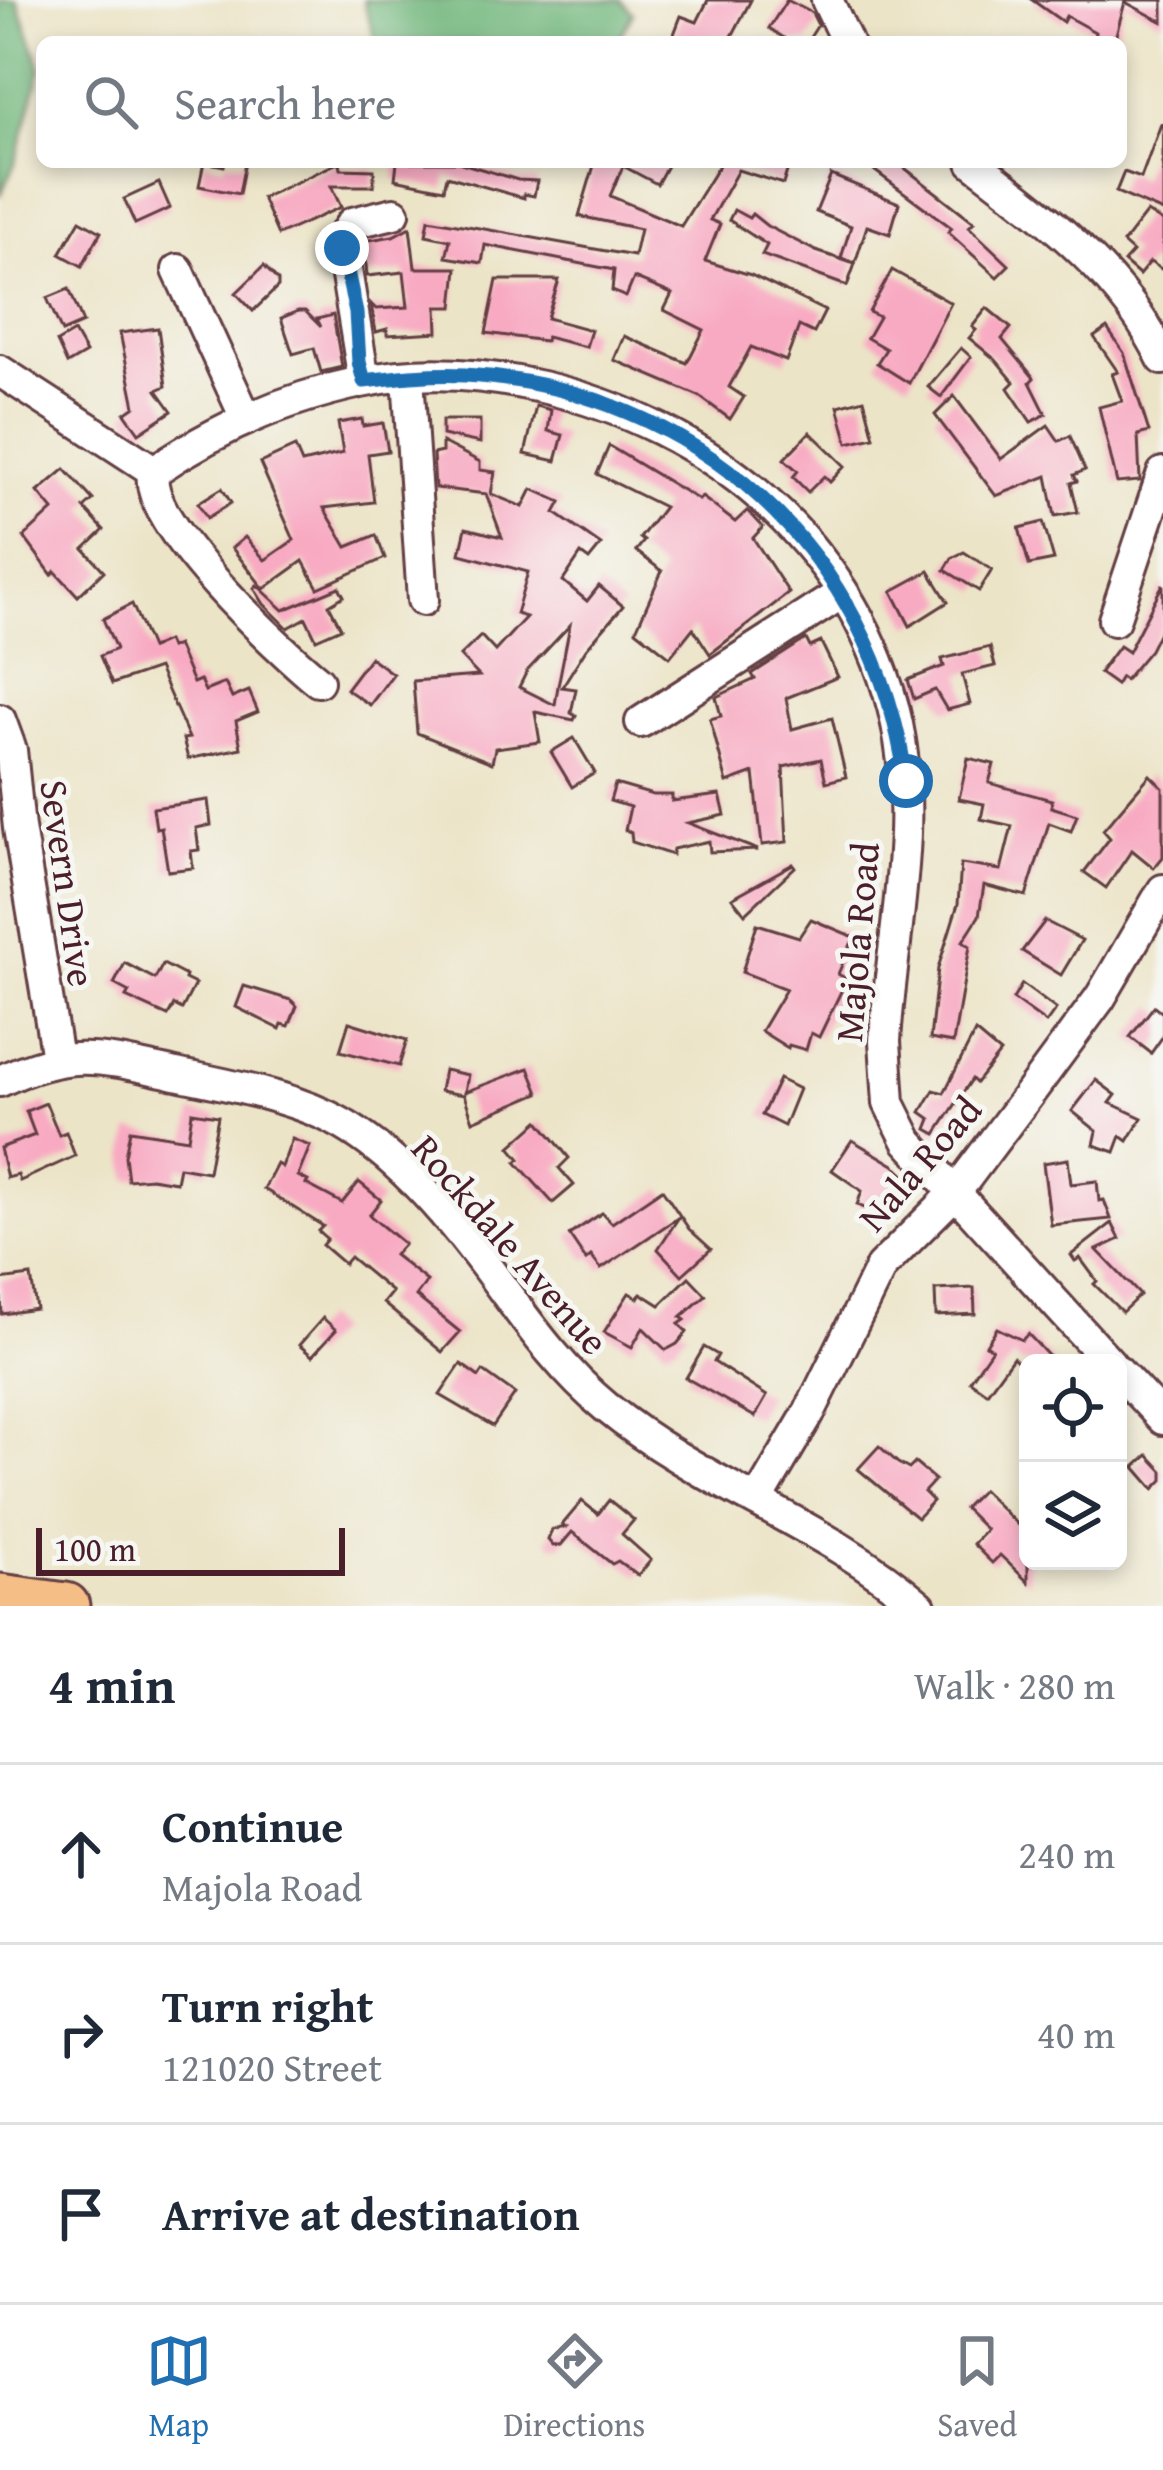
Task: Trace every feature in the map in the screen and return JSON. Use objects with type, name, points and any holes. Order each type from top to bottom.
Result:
[{"type":"highway","points":[[0,1597],[66,1606]]},
{"type":"street","points":[[827,0],[844,36]]},
{"type":"street","points":[[981,168],[1079,247],[1150,331],[1163,359]]},
{"type":"street","points":[[364,381],[342,233],[352,223],[394,213]]},
{"type":"street","points":[[178,270],[246,418]]},
{"type":"street","points":[[0,371],[154,471],[153,491],[211,581],[318,681]]},
{"type":"street","name":"Majola Road","points":[[154,471],[246,418],[364,381],[465,375],[594,401],[681,437],[730,468],[794,528],[842,593],[882,676],[901,742],[906,781],[885,1042],[890,1103],[908,1141],[1102,1354]]},
{"type":"street","points":[[408,376],[423,600]]},
{"type":"street","points":[[1114,620],[1163,473]]},
{"type":"street","points":[[641,722],[842,593]]},
{"type":"street","name":"Severn Drive","points":[[0,720],[11,750],[57,1058]]},
{"type":"street","name":"Nala Road","points":[[757,1501],[809,1411],[881,1267],[954,1194],[1100,998],[1163,890]]},
{"type":"street","name":"Rockdale Avenue","points":[[0,1082],[57,1058],[105,1060],[189,1077],[323,1114],[379,1151],[444,1216],[552,1356],[626,1423],[876,1570],[920,1606]]},
{"type":"street","points":[[1127,1381],[1163,1419]]},
{"type":"green space","points":[[0,0],[17,0],[36,54],[36,87],[16,161],[0,196]]},
{"type":"green space","points":[[363,0],[620,0],[633,13],[620,36],[374,36]]},
{"type":"building","points":[[708,0],[751,0],[732,36],[673,36],[681,16],[697,22]]},
{"type":"building","points":[[787,0],[812,13],[818,25],[811,36],[781,36],[769,28]]},
{"type":"building","points":[[1032,0],[1163,0],[1163,22],[1125,2],[1116,36],[1095,36],[1066,16],[1063,22]]},
{"type":"building","points":[[1161,124],[1163,212],[1116,192],[1124,172],[1141,178]]},
{"type":"building","points":[[203,168],[244,168],[239,194],[199,186]]},
{"type":"building","points":[[327,168],[374,170],[374,186],[331,186],[341,207],[278,235],[262,198]]},
{"type":"building","points":[[396,168],[478,168],[537,181],[534,196],[524,194],[524,198],[447,176],[444,189],[395,179]]},
{"type":"building","points":[[593,168],[622,168],[610,196],[681,226],[717,168],[788,168],[783,184],[738,170],[710,220],[720,224],[705,261],[751,275],[825,311],[814,333],[799,326],[786,361],[751,347],[729,387],[744,397],[730,419],[699,396],[614,360],[624,336],[687,363],[704,330],[664,310],[672,294],[634,278],[626,297],[612,291],[614,270],[485,245],[482,263],[446,257],[450,240],[426,235],[429,219],[634,256],[640,229],[579,216]]},
{"type":"building","points":[[627,168],[666,168],[657,184]]},
{"type":"building","points":[[871,168],[905,168],[974,222],[969,227],[1009,265],[997,277],[948,232],[952,228]]},
{"type":"building","points":[[831,175],[899,203],[890,234],[867,226],[855,263],[841,258],[851,226],[816,212]]},
{"type":"building","points":[[159,183],[170,208],[135,224],[124,199]]},
{"type":"building","points":[[734,210],[749,218],[752,214],[816,251],[855,264],[847,286],[762,255],[767,245],[729,220]]},
{"type":"building","points":[[1147,212],[1163,222],[1163,270],[1150,262],[1139,275],[1124,262],[1133,252],[1123,243]]},
{"type":"building","points":[[80,220],[101,232],[82,266],[60,254]]},
{"type":"building","points":[[410,227],[415,268],[457,268],[453,307],[437,307],[438,332],[387,335],[387,329],[376,332],[371,304],[376,309],[408,307],[404,272],[367,276],[364,241],[393,236]]},
{"type":"building","points":[[264,266],[278,287],[253,311],[236,293]]},
{"type":"building","points":[[892,270],[951,303],[909,383],[877,363],[886,349],[867,338],[879,317],[869,312]]},
{"type":"building","points":[[497,280],[559,280],[547,318],[591,330],[586,347],[546,337],[545,341],[486,333]]},
{"type":"building","points":[[69,289],[83,323],[62,332],[47,298]]},
{"type":"building","points":[[987,308],[1011,328],[1002,339],[1034,378],[1030,382],[1046,414],[1031,422],[1008,388],[1014,382],[969,338]]},
{"type":"building","points":[[305,311],[321,327],[317,319],[333,315],[342,367],[321,372],[314,348],[293,354],[281,318]]},
{"type":"building","points":[[158,328],[166,386],[157,390],[172,411],[139,433],[125,413],[135,406],[120,333]]},
{"type":"building","points":[[1107,328],[1124,353],[1149,432],[1138,435],[1140,481],[1117,483],[1099,407],[1122,401],[1112,374],[1118,372],[1094,337]]},
{"type":"building","points":[[74,332],[86,353],[67,364],[57,342]]},
{"type":"building","points":[[961,348],[971,357],[941,397],[928,387]]},
{"type":"building","points":[[954,396],[1001,459],[1048,425],[1059,441],[1070,436],[1085,470],[1074,475],[1077,481],[1071,483],[1078,512],[1055,516],[1047,476],[996,496],[935,415]]},
{"type":"building","points":[[864,399],[874,437],[848,443],[838,406]]},
{"type":"building","points":[[536,406],[551,410],[548,431],[563,435],[556,461],[525,454]]},
{"type":"building","points":[[362,419],[363,426],[383,423],[388,451],[368,454],[374,502],[324,508],[347,547],[376,535],[385,558],[318,588],[303,561],[264,589],[232,548],[245,537],[265,560],[294,540],[260,463],[295,447],[302,463],[343,453],[338,423]]},
{"type":"building","points":[[442,420],[480,420],[480,443],[442,435]]},
{"type":"building","points":[[810,432],[845,466],[830,482],[824,476],[808,492],[793,477],[798,471],[784,459]]},
{"type":"building","points":[[442,442],[480,462],[480,470],[495,472],[491,494],[523,507],[532,489],[561,502],[555,513],[601,545],[589,560],[581,554],[563,581],[587,601],[599,586],[623,606],[586,649],[562,687],[576,689],[574,720],[535,712],[540,742],[495,748],[492,763],[417,733],[413,681],[479,676],[460,656],[481,636],[495,651],[526,617],[516,614],[528,572],[460,554],[466,528],[502,537],[486,494],[435,488],[433,454],[442,452]],"holes":[[[570,625],[555,705],[519,687],[527,671]]]},
{"type":"building","points":[[609,446],[699,500],[702,497],[735,522],[750,513],[763,527],[753,538],[789,593],[710,654],[693,628],[670,657],[636,630],[662,571],[636,551],[644,541],[640,538],[664,507],[597,474]]},
{"type":"building","points":[[65,469],[93,500],[84,508],[104,530],[84,549],[104,571],[78,596],[55,571],[52,575],[24,537],[53,510],[38,492]]},
{"type":"building","points":[[222,488],[231,503],[207,518],[198,503]]},
{"type":"building","points":[[1043,522],[1054,560],[1029,565],[1019,528]]},
{"type":"building","points":[[964,552],[992,570],[979,591],[945,570],[952,558]]},
{"type":"building","points":[[929,571],[948,602],[910,626],[892,591]]},
{"type":"building","points":[[1163,584],[1163,624],[1150,650],[1116,685],[1099,673],[1119,646],[1128,652]]},
{"type":"building","points":[[257,585],[284,610],[339,587],[344,596],[329,605],[341,628],[316,639],[306,618],[288,628],[264,604],[254,588]]},
{"type":"building","points":[[132,604],[151,648],[167,641],[170,648],[177,645],[193,683],[200,680],[205,691],[225,683],[232,698],[249,691],[258,712],[236,721],[241,748],[188,759],[183,739],[189,738],[158,668],[112,684],[100,656],[116,649],[103,619]]},
{"type":"building","points":[[806,639],[810,647],[821,642],[838,677],[786,698],[792,729],[832,718],[846,777],[826,782],[821,759],[783,767],[787,842],[762,845],[754,773],[727,783],[710,719],[721,716],[716,697],[755,679],[752,674]]},
{"type":"building","points":[[990,647],[995,666],[962,674],[970,704],[947,710],[935,690],[914,699],[908,680],[944,666],[942,659]]},
{"type":"building","points":[[370,657],[393,674],[370,705],[346,689]]},
{"type":"building","points":[[574,738],[595,773],[572,787],[551,752]]},
{"type":"building","points":[[968,758],[994,764],[989,783],[1052,800],[1051,807],[1077,815],[1071,831],[1049,823],[1026,896],[984,885],[979,916],[963,941],[970,946],[953,1043],[930,1039],[938,968],[958,904],[961,864],[1001,870],[1012,826],[981,819],[984,804],[959,799]]},
{"type":"building","points":[[1150,775],[1163,788],[1163,857],[1154,868],[1132,850],[1106,888],[1084,872],[1110,838],[1103,830]]},
{"type":"building","points":[[615,784],[653,795],[672,795],[672,801],[720,795],[725,815],[688,823],[758,850],[710,852],[709,841],[673,849],[672,855],[632,842],[631,832],[625,830],[630,807],[610,801]]},
{"type":"building","points":[[208,800],[211,825],[196,828],[199,850],[191,851],[193,868],[168,871],[153,808]]},
{"type":"building","points":[[793,864],[745,914],[732,898]]},
{"type":"building","points":[[811,919],[854,937],[838,974],[847,979],[819,1037],[811,1033],[806,1050],[788,1048],[761,1031],[786,989],[742,972],[757,924],[799,937]]},
{"type":"building","points":[[1045,921],[1082,940],[1061,975],[1022,951]]},
{"type":"building","points":[[125,963],[155,979],[163,964],[186,976],[195,984],[182,1009],[174,1005],[168,1016],[126,997],[129,992],[114,984]]},
{"type":"building","points":[[1022,984],[1056,1009],[1046,1023],[1013,999]]},
{"type":"building","points":[[244,986],[291,1000],[297,1006],[289,1026],[282,1024],[280,1029],[236,1007]]},
{"type":"building","points":[[1154,1006],[1163,1013],[1163,1036],[1151,1053],[1130,1037]]},
{"type":"building","points":[[349,1022],[407,1040],[399,1066],[340,1051]]},
{"type":"building","points":[[975,1032],[1000,1053],[976,1083],[972,1079],[936,1134],[927,1129],[931,1119],[921,1112],[934,1090],[944,1093]]},
{"type":"building","points":[[529,1068],[539,1093],[473,1121],[464,1095],[440,1091],[444,1070],[468,1075],[465,1092]]},
{"type":"building","points":[[779,1079],[799,1089],[784,1126],[762,1115]]},
{"type":"building","points":[[1096,1080],[1116,1095],[1110,1103],[1142,1118],[1128,1141],[1121,1136],[1115,1152],[1094,1145],[1097,1131],[1072,1111]]},
{"type":"building","points":[[46,1103],[59,1135],[66,1132],[75,1156],[20,1181],[18,1175],[7,1178],[0,1148],[35,1135],[26,1111]]},
{"type":"building","points":[[192,1112],[218,1116],[208,1172],[179,1167],[176,1182],[128,1180],[125,1156],[130,1130],[188,1139]]},
{"type":"building","points":[[539,1121],[569,1158],[559,1168],[574,1185],[553,1203],[516,1162],[520,1159],[510,1147]]},
{"type":"building","points":[[292,1139],[310,1146],[298,1176],[306,1184],[342,1203],[359,1182],[381,1200],[369,1215],[404,1244],[394,1255],[427,1281],[416,1296],[460,1332],[442,1352],[383,1303],[392,1292],[350,1257],[344,1264],[322,1245],[327,1239],[318,1231],[323,1226],[264,1189],[277,1164],[282,1167]]},
{"type":"building","points":[[852,1140],[910,1180],[879,1214],[857,1205],[862,1191],[832,1170]]},
{"type":"building","points":[[1068,1159],[1071,1184],[1097,1181],[1099,1201],[1104,1200],[1111,1219],[1051,1225],[1043,1163]]},
{"type":"building","points":[[662,1189],[689,1229],[711,1249],[682,1275],[658,1249],[679,1217],[601,1269],[591,1256],[586,1260],[569,1235],[602,1213],[612,1223]]},
{"type":"building","points":[[1112,1223],[1120,1239],[1097,1250],[1140,1295],[1122,1312],[1094,1284],[1097,1281],[1080,1258],[1075,1261],[1071,1255]]},
{"type":"building","points":[[31,1276],[36,1309],[2,1314],[0,1280]]},
{"type":"building","points":[[689,1277],[706,1295],[681,1317],[685,1320],[679,1324],[687,1332],[677,1344],[666,1350],[643,1328],[632,1347],[604,1332],[629,1293],[638,1298],[641,1293],[660,1305]]},
{"type":"building","points":[[974,1288],[975,1314],[936,1316],[935,1290]]},
{"type":"building","points":[[323,1318],[336,1330],[312,1356],[299,1345]]},
{"type":"building","points":[[997,1328],[1022,1340],[1028,1334],[1047,1354],[1019,1354],[1019,1363],[1013,1357],[987,1393],[970,1381],[992,1349],[986,1345]]},
{"type":"building","points":[[704,1347],[718,1355],[714,1362],[767,1396],[755,1417],[686,1378]]},
{"type":"building","points":[[461,1364],[479,1377],[483,1371],[515,1394],[493,1426],[440,1395]]},
{"type":"building","points":[[879,1446],[898,1463],[909,1469],[915,1463],[935,1480],[924,1492],[933,1501],[917,1518],[858,1469]]},
{"type":"building","points":[[1148,1455],[1163,1471],[1163,1480],[1154,1489],[1135,1467]]},
{"type":"building","points":[[982,1490],[1019,1526],[1019,1570],[1028,1570],[1028,1582],[1000,1555],[992,1563],[973,1544],[986,1530],[964,1508]]},
{"type":"building","points":[[609,1500],[634,1520],[622,1534],[651,1560],[638,1576],[618,1561],[612,1564],[572,1532],[561,1545],[553,1546],[548,1540],[552,1530],[566,1527],[562,1525],[582,1501],[598,1514]]},
{"type":"route","points":[[342,248],[364,381],[465,375],[575,395],[681,437],[730,468],[794,528],[842,593],[866,638],[891,702],[906,781]]}]
